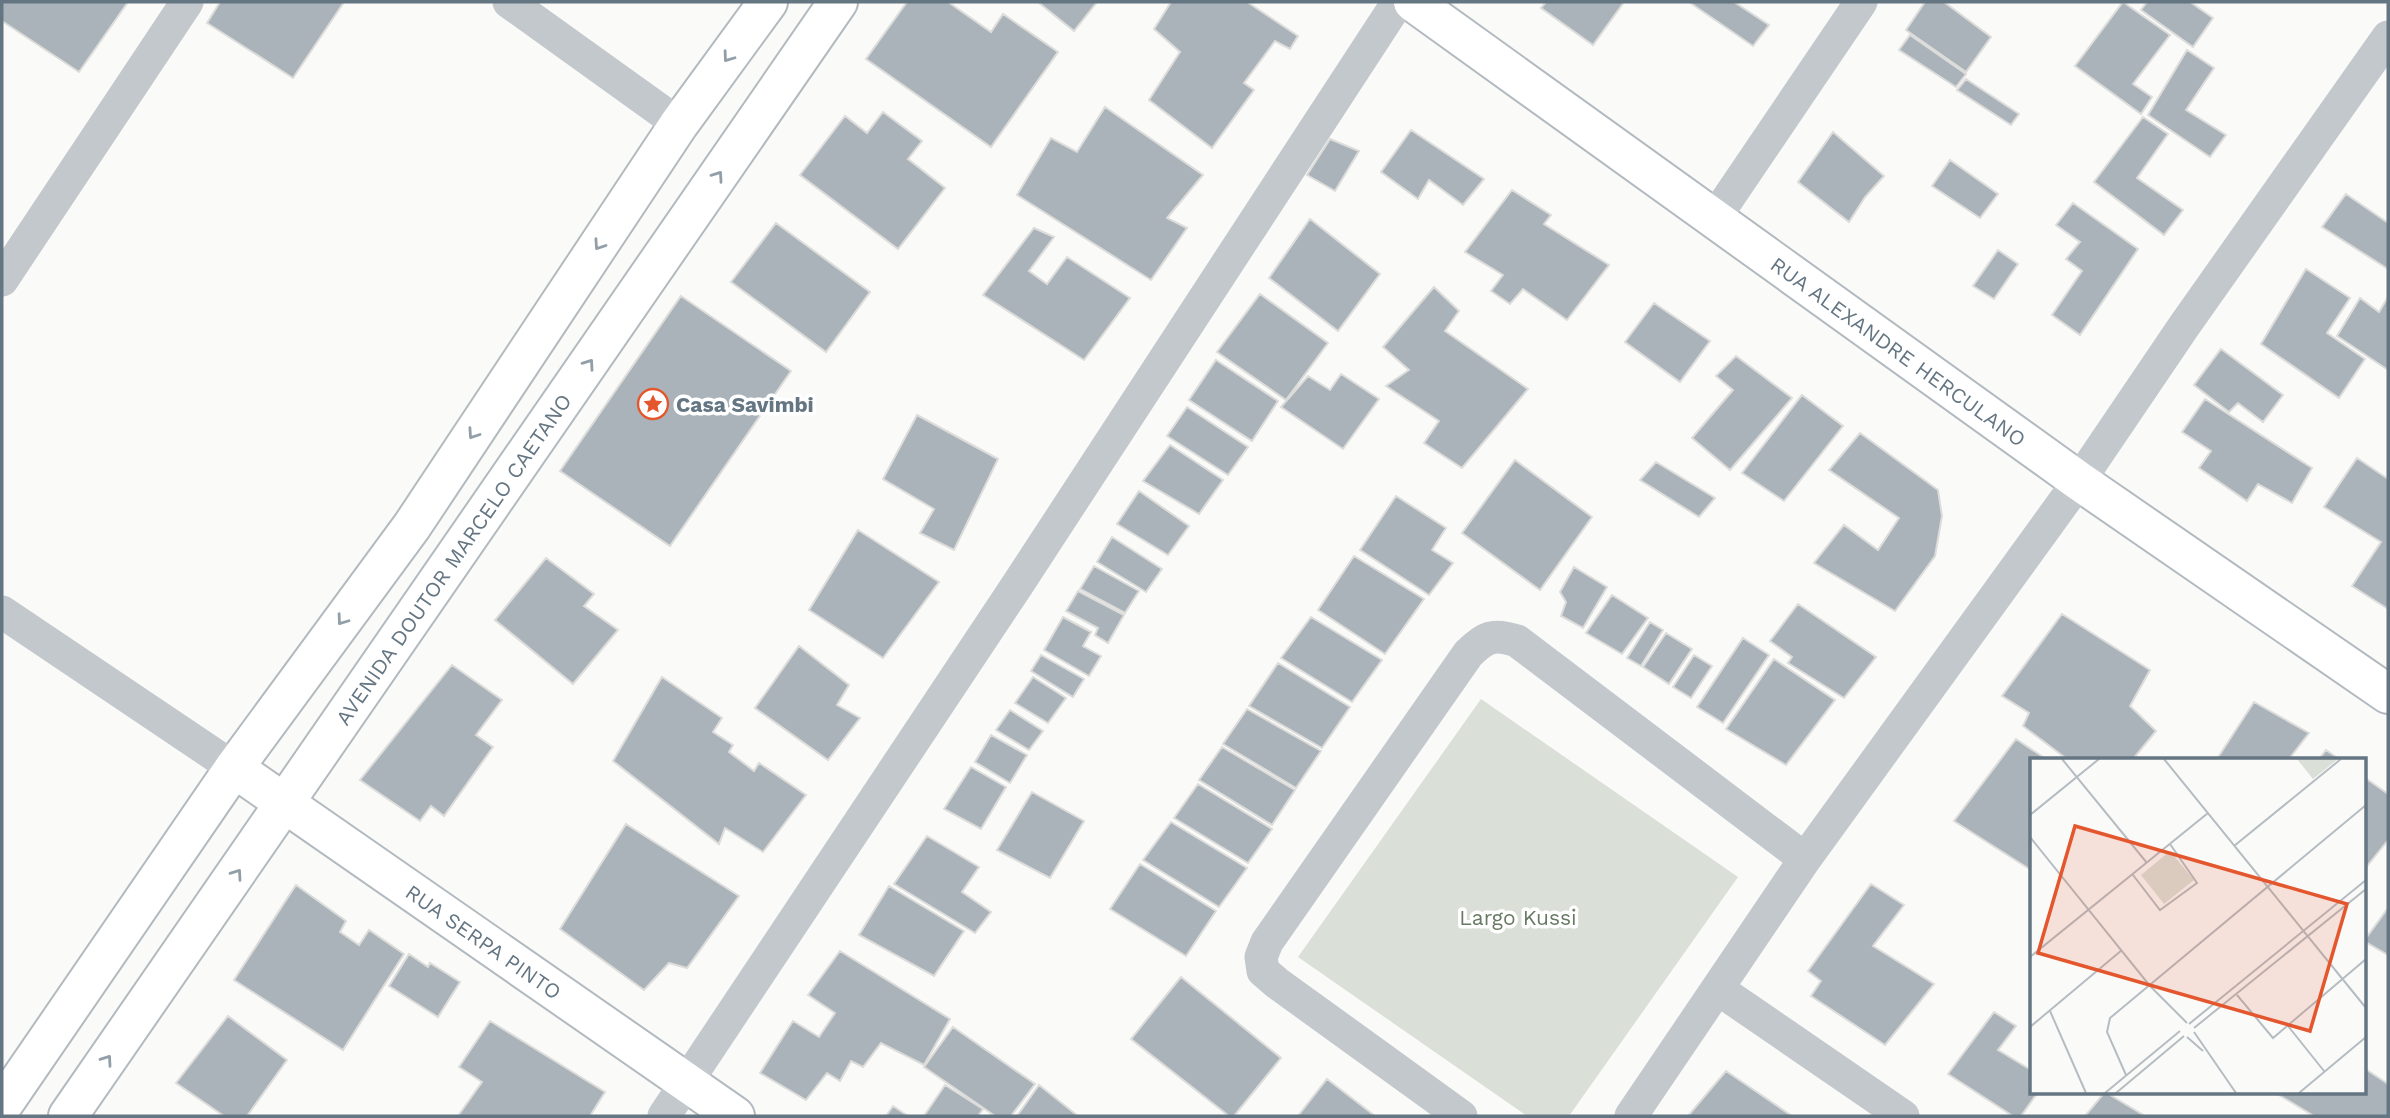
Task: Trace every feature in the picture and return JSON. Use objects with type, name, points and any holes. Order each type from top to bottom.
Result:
[{"type":"street","points":[[2,279],[187,2]]},
{"type":"street","points":[[509,2],[679,124]]},
{"type":"street","points":[[2,1106],[234,768],[412,526],[679,124],[768,2]]},
{"type":"street","name":"AVENIDA DOUTOR MARCELO CAETANO","points":[[68,1116],[838,2]]},
{"type":"street","points":[[664,1116],[1016,587],[1398,2]]},
{"type":"street","name":"RUA ALEXANDRE HERCULANO","points":[[1413,2],[2079,481],[2388,694]]},
{"type":"street","points":[[1714,219],[1861,2]]},
{"type":"street","points":[[1631,1116],[1805,859],[2079,481],[2184,326],[2388,37]]},
{"type":"street","points":[[2,612],[234,768]]},
{"type":"street","points":[[1461,1116],[1263,971],[1261,957],[1267,942],[1468,654],[1483,639],[1502,636],[1517,641],[1805,859]]},
{"type":"street","name":"RUA SERPA PINTO","points":[[234,768],[735,1116]]},
{"type":"street","points":[[1718,989],[1903,1116]]},
{"type":"green space","name":"Largo Kussi","points":[[1481,699],[1738,877],[1569,1116],[1527,1116],[1298,957]]},
{"type":"building","points":[[2,2],[128,2],[79,72],[2,21]]},
{"type":"building","points":[[220,2],[344,2],[293,78],[207,23]]},
{"type":"building","points":[[907,2],[948,2],[991,32],[1003,14],[1058,52],[991,147],[866,59]]},
{"type":"building","points":[[1038,2],[1097,2],[1074,31]]},
{"type":"building","points":[[1171,2],[1247,2],[1298,36],[1290,49],[1275,41],[1244,83],[1254,90],[1212,148],[1149,100],[1180,52],[1154,29]]},
{"type":"building","points":[[1546,2],[1624,2],[1593,45],[1541,8]]},
{"type":"building","points":[[1689,2],[1734,2],[1769,25],[1753,46]]},
{"type":"building","points":[[1925,2],[1944,2],[1991,37],[1966,72],[1906,30]]},
{"type":"building","points":[[2123,2],[2170,35],[2133,84],[2152,97],[2141,114],[2075,66]]},
{"type":"building","points":[[2147,2],[2190,2],[2213,18],[2193,47],[2141,10]]},
{"type":"building","points":[[1910,35],[1966,74],[1956,87],[1899,50]]},
{"type":"building","points":[[2187,50],[2214,68],[2186,110],[2226,135],[2210,157],[2148,115]]},
{"type":"building","points":[[1966,79],[2019,114],[2011,125],[1957,90]]},
{"type":"building","points":[[1105,107],[1203,175],[1167,218],[1187,228],[1151,280],[1017,195],[1051,138],[1077,152]]},
{"type":"building","points":[[883,112],[922,141],[908,159],[945,188],[898,249],[800,175],[845,116],[867,133]]},
{"type":"building","points":[[2143,117],[2168,134],[2137,178],[2183,210],[2164,235],[2094,182]]},
{"type":"building","points":[[1411,130],[1484,179],[1463,205],[1429,180],[1418,199],[1381,172]]},
{"type":"building","points":[[1833,132],[1884,176],[1865,197],[1849,222],[1798,182]]},
{"type":"building","points":[[1330,139],[1359,151],[1335,191],[1307,175]]},
{"type":"building","points":[[1950,160],[1998,194],[1980,218],[1932,186]]},
{"type":"building","points":[[1512,190],[1551,215],[1544,224],[1609,265],[1567,320],[1523,289],[1510,304],[1491,291],[1503,275],[1465,252]]},
{"type":"building","points":[[2346,194],[2388,223],[2388,269],[2322,227]]},
{"type":"building","points":[[2073,203],[2138,249],[2080,335],[2052,315],[2082,271],[2066,259],[2080,242],[2056,225]]},
{"type":"building","points":[[1310,219],[1380,274],[1338,331],[1269,278]]},
{"type":"building","points":[[776,223],[870,292],[826,352],[731,282]]},
{"type":"building","points":[[1034,228],[1054,237],[1029,271],[1047,284],[1067,257],[1130,298],[1084,360],[983,295]]},
{"type":"building","points":[[1998,250],[2018,264],[1994,299],[1973,286]]},
{"type":"building","points":[[2306,269],[2350,298],[2327,333],[2365,359],[2339,398],[2261,344]]},
{"type":"building","points":[[1434,287],[1459,311],[1445,331],[1528,389],[1462,468],[1424,443],[1439,421],[1386,386],[1409,370],[1383,347]]},
{"type":"building","points":[[1260,294],[1328,343],[1286,400],[1217,352]]},
{"type":"building","points":[[681,296],[791,371],[670,546],[560,471]]},
{"type":"building","points":[[2388,297],[2388,370],[2337,336],[2360,298],[2379,312]]},
{"type":"building","points":[[1654,303],[1710,341],[1680,382],[1625,342]]},
{"type":"building","points":[[2221,349],[2283,395],[2263,422],[2238,403],[2229,412],[2194,385]]},
{"type":"building","points":[[1736,356],[1792,398],[1730,470],[1692,438],[1733,390],[1716,376]]},
{"type":"building","points":[[1216,360],[1278,401],[1252,441],[1189,400]]},
{"type":"building","points":[[1341,374],[1379,399],[1343,449],[1281,407],[1308,376],[1330,390]]},
{"type":"building","points":[[1802,395],[1843,426],[1784,501],[1742,473]]},
{"type":"building","points":[[2205,399],[2312,468],[2292,503],[2258,484],[2247,501],[2199,468],[2211,451],[2182,432]]},
{"type":"building","points":[[1187,407],[1248,447],[1228,475],[1167,436]]},
{"type":"building","points":[[917,415],[998,459],[954,550],[920,533],[934,509],[883,479]]},
{"type":"building","points":[[1860,433],[1938,490],[1942,516],[1935,556],[1895,611],[1814,563],[1844,525],[1878,550],[1899,518],[1829,470]]},
{"type":"building","points":[[1170,445],[1223,480],[1199,514],[1143,481]]},
{"type":"building","points":[[2357,458],[2388,479],[2388,609],[2352,586],[2381,542],[2324,507]]},
{"type":"building","points":[[1515,460],[1592,517],[1540,590],[1462,533]]},
{"type":"building","points":[[1656,462],[1715,498],[1699,517],[1640,480]]},
{"type":"building","points":[[1139,491],[1189,526],[1168,555],[1117,524]]},
{"type":"building","points":[[1396,496],[1446,528],[1432,550],[1453,563],[1429,595],[1360,550]]},
{"type":"building","points":[[858,530],[939,582],[883,658],[809,610]]},
{"type":"building","points":[[1112,537],[1162,569],[1146,592],[1097,562]]},
{"type":"building","points":[[1354,556],[1424,599],[1385,654],[1318,610]]},
{"type":"building","points":[[546,558],[594,594],[584,606],[618,630],[573,684],[495,620]]},
{"type":"building","points":[[1094,566],[1139,591],[1125,613],[1080,589]]},
{"type":"building","points":[[1574,567],[1607,587],[1583,628],[1561,616],[1566,602],[1560,592]]},
{"type":"building","points":[[1078,591],[1124,615],[1108,643],[1095,635],[1098,628],[1066,611]]},
{"type":"building","points":[[1612,595],[1648,618],[1622,654],[1586,633]]},
{"type":"building","points":[[1798,604],[1876,657],[1844,698],[1788,663],[1792,657],[1770,641]]},
{"type":"building","points":[[2062,614],[2150,670],[2130,706],[2156,731],[2134,758],[2066,758],[2023,726],[2029,713],[2002,696]]},
{"type":"building","points":[[1063,617],[1091,632],[1083,646],[1101,656],[1089,676],[1044,650]]},
{"type":"building","points":[[1311,617],[1382,660],[1352,702],[1281,658]]},
{"type":"building","points":[[1650,622],[1663,630],[1641,666],[1627,658]]},
{"type":"building","points":[[1666,633],[1692,649],[1669,684],[1643,667]]},
{"type":"building","points":[[1743,638],[1769,655],[1723,723],[1697,707]]},
{"type":"building","points":[[799,646],[849,685],[837,705],[860,718],[828,760],[755,708]]},
{"type":"building","points":[[1041,655],[1084,679],[1073,697],[1031,671]]},
{"type":"building","points":[[1694,655],[1712,666],[1691,698],[1673,687]]},
{"type":"building","points":[[1774,659],[1835,700],[1786,765],[1726,729]]},
{"type":"building","points":[[1278,663],[1350,707],[1322,748],[1249,706]]},
{"type":"building","points":[[452,665],[502,700],[476,735],[493,747],[444,816],[431,806],[420,821],[360,780]]},
{"type":"building","points":[[662,677],[722,718],[713,732],[733,745],[729,752],[754,771],[759,763],[806,795],[763,852],[725,828],[719,844],[613,761]]},
{"type":"building","points":[[1033,677],[1066,698],[1048,723],[1015,703]]},
{"type":"building","points":[[2254,702],[2309,733],[2290,758],[2218,758]]},
{"type":"building","points":[[1247,709],[1321,751],[1296,788],[1223,744]]},
{"type":"building","points":[[1010,710],[1043,731],[1029,750],[996,730]]},
{"type":"building","points":[[991,735],[1027,755],[1010,783],[975,762]]},
{"type":"building","points":[[2016,739],[2044,758],[2030,758],[2030,869],[1954,821]]},
{"type":"building","points":[[1222,747],[1295,790],[1272,825],[1199,780]]},
{"type":"building","points":[[2326,750],[2338,758],[2320,758]]},
{"type":"building","points":[[971,767],[1006,787],[981,829],[944,809]]},
{"type":"building","points":[[2366,778],[2388,794],[2388,840],[2366,868]]},
{"type":"building","points":[[1198,784],[1272,829],[1248,863],[1174,818]]},
{"type":"building","points":[[1032,792],[1084,821],[1050,878],[997,850]]},
{"type":"building","points":[[1171,822],[1247,868],[1219,907],[1143,860]]},
{"type":"building","points":[[626,824],[739,896],[687,968],[669,963],[644,990],[560,929]]},
{"type":"building","points":[[927,836],[979,867],[962,892],[991,912],[975,933],[894,884]]},
{"type":"building","points":[[1140,864],[1216,911],[1186,956],[1110,909]]},
{"type":"building","points":[[1871,884],[1904,905],[1873,946],[1934,984],[1885,1045],[1811,996],[1821,981],[1808,971]]},
{"type":"building","points":[[296,885],[346,921],[340,932],[359,945],[369,930],[404,954],[343,1050],[234,980]]},
{"type":"building","points":[[889,886],[964,931],[934,976],[859,935]]},
{"type":"building","points":[[2388,908],[2388,955],[2366,942],[2366,938]]},
{"type":"building","points":[[840,951],[950,1019],[924,1065],[881,1043],[863,1067],[851,1061],[840,1081],[827,1073],[806,1100],[760,1073],[793,1021],[819,1037],[835,1013],[808,995]]},
{"type":"building","points":[[409,954],[428,967],[430,963],[460,982],[438,1017],[389,986]]},
{"type":"building","points":[[1181,977],[1281,1058],[1234,1116],[1229,1116],[1131,1039]]},
{"type":"building","points":[[1994,1012],[2016,1026],[1998,1050],[2030,1069],[2030,1094],[2037,1094],[2021,1116],[2013,1116],[1948,1074]]},
{"type":"building","points":[[228,1016],[287,1060],[247,1116],[224,1116],[176,1083]]},
{"type":"building","points":[[490,1021],[605,1092],[590,1116],[458,1116],[482,1082],[459,1067]]},
{"type":"building","points":[[953,1027],[1035,1084],[1011,1116],[995,1116],[924,1067]]},
{"type":"building","points":[[2366,1069],[2388,1084],[2388,1116],[2314,1116],[2277,1094],[2366,1094]]},
{"type":"building","points":[[1726,1071],[1792,1116],[1688,1116]]},
{"type":"building","points":[[1327,1079],[1375,1116],[1298,1116]]},
{"type":"building","points":[[945,1085],[983,1109],[978,1116],[924,1116]]},
{"type":"building","points":[[1039,1085],[1078,1116],[1017,1116]]},
{"type":"building","points":[[2103,1094],[2108,1094],[2145,1116],[2085,1116]]},
{"type":"building","points":[[893,1106],[908,1116],[886,1116]]},
{"type":"place","name":"Casa Savimbi","points":[[653,404]]}]
